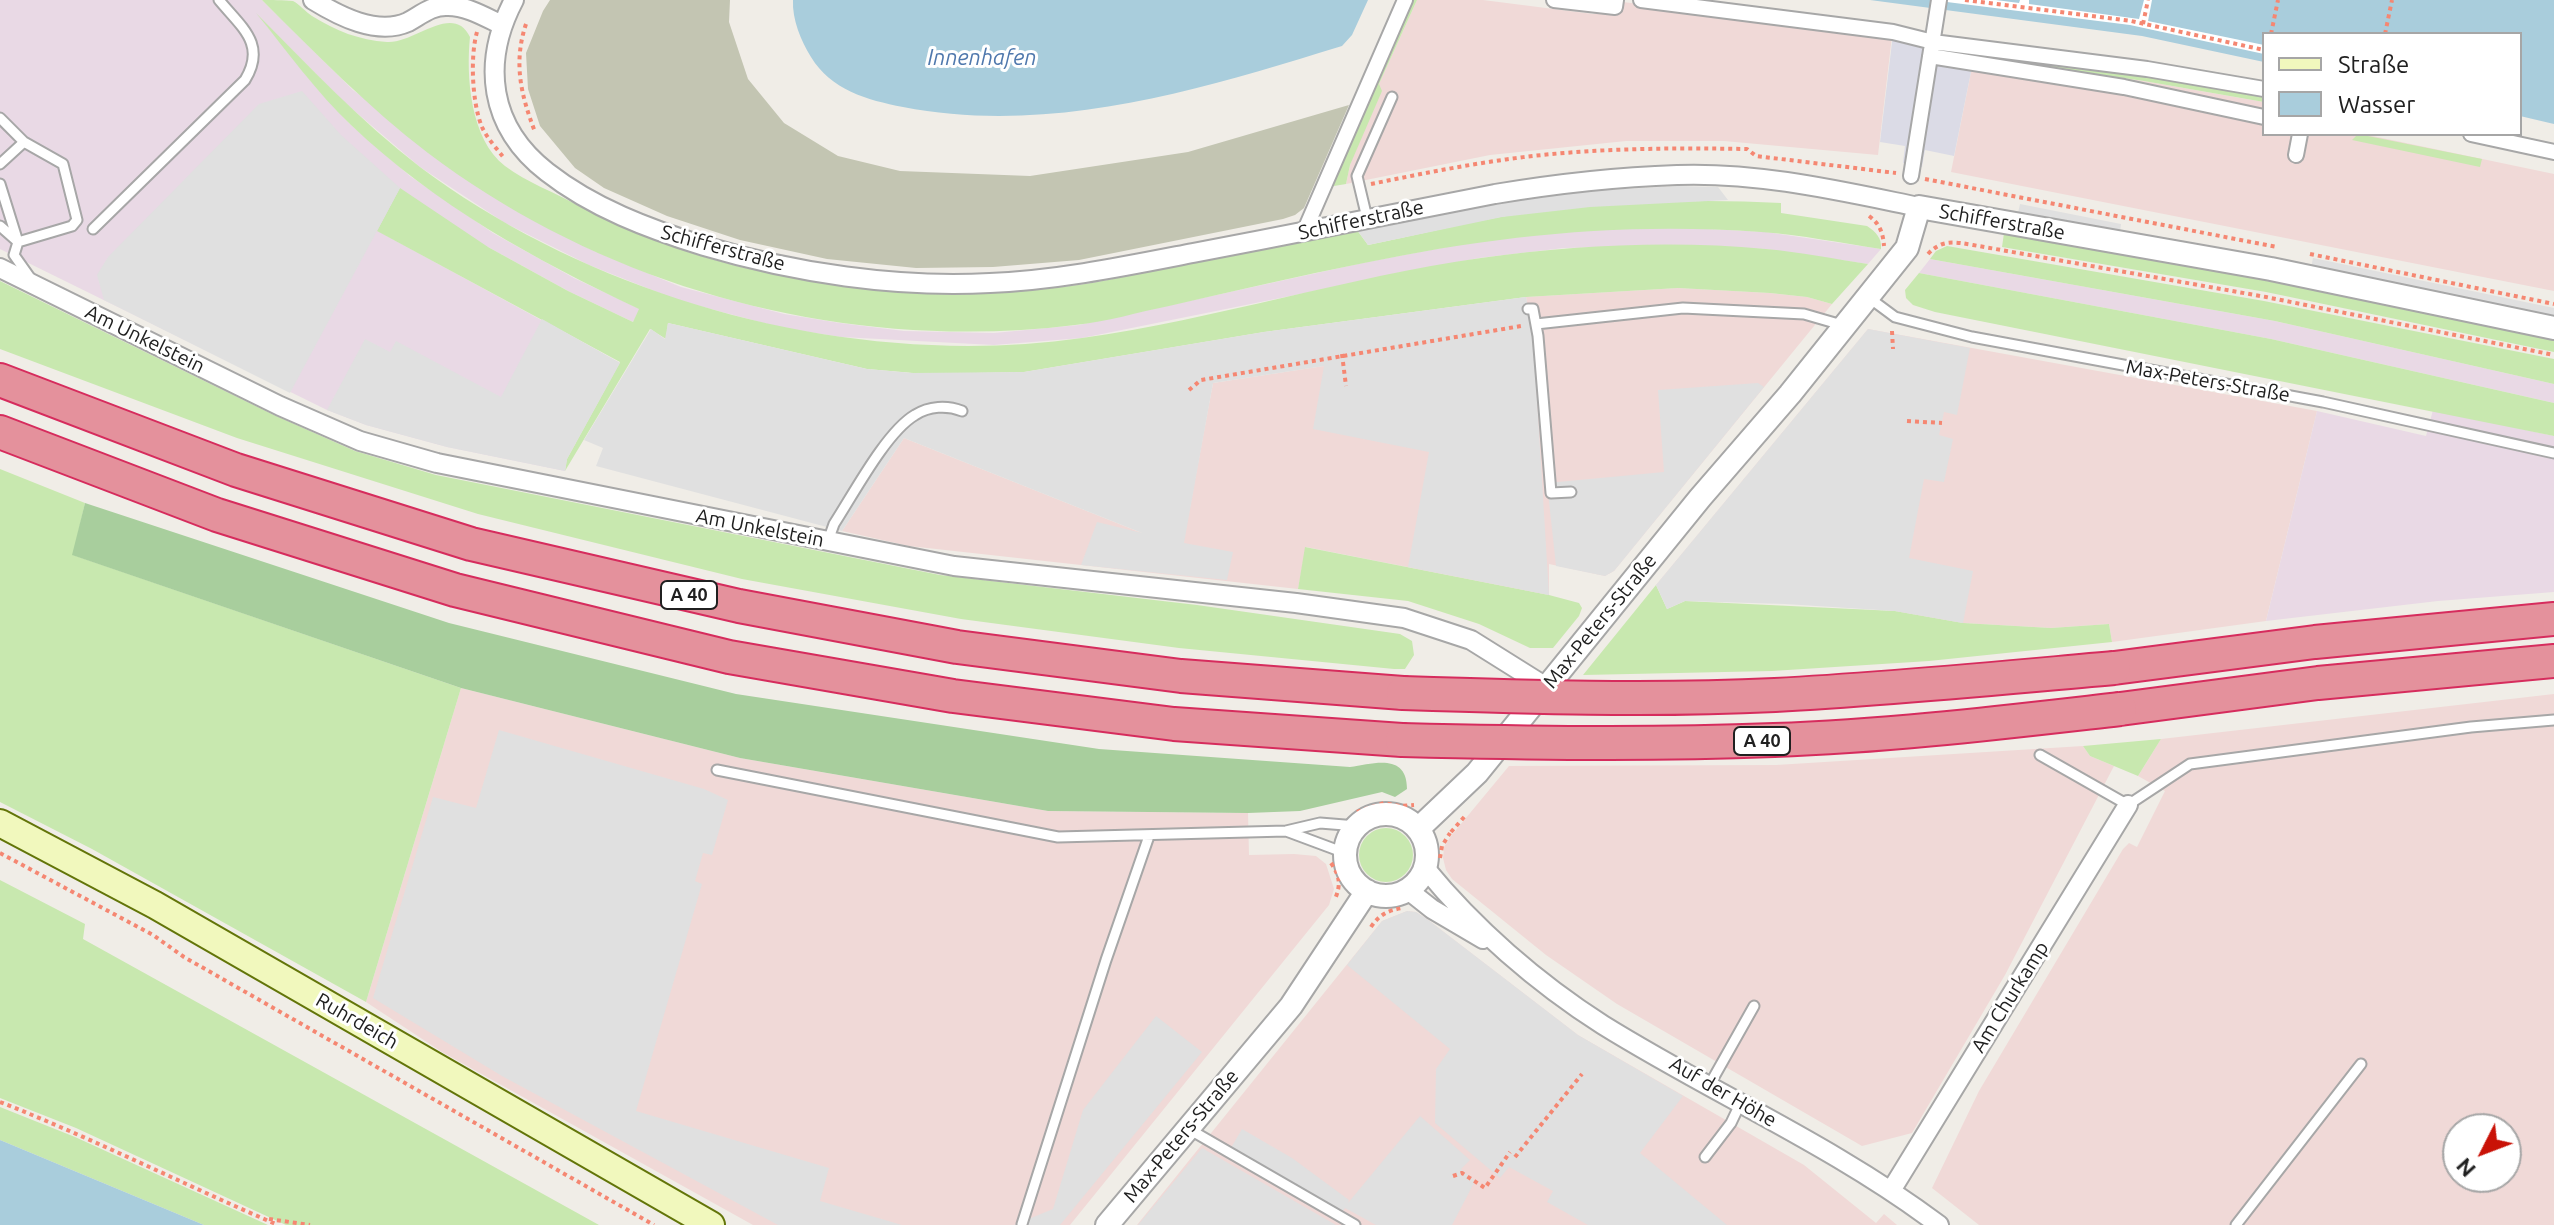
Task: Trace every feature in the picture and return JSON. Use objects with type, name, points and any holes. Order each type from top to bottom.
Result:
[{"type":"highway","name":"A 40","points":[[0,380],[236,470],[471,544],[739,606],[957,647],[1181,676],[1403,693],[1573,698],[1772,695],[2114,668],[2315,642],[2554,619]]},
{"type":"highway","name":"A 40","points":[[0,432],[217,515],[455,590],[729,657],[953,696],[1174,724],[1402,740],[1570,744],[1776,740],[1937,730],[2318,683],[2554,661]]},
{"type":"main road","name":"Ruhrdeich","points":[[0,823],[155,905],[711,1225]]},
{"type":"street","points":[[313,0],[351,19],[377,27],[394,27],[430,9],[447,6],[470,10],[502,25]]},
{"type":"street","name":"Schifferstraße","points":[[514,0],[495,50],[494,85],[497,102],[513,137],[537,164],[568,189],[659,232],[739,256],[828,273],[918,283],[988,284],[1066,277],[1308,225],[1367,218],[1557,184],[1679,175],[1828,188],[2271,269],[2554,328]]},
{"type":"street","name":"Schifferstraße","points":[[1308,225],[1405,0]]},
{"type":"street","points":[[1554,0],[1615,7],[1616,0]]},
{"type":"street","points":[[1641,0],[1893,32],[2262,117]]},
{"type":"street","points":[[1911,176],[1939,0]]},
{"type":"street","points":[[1932,42],[2147,69],[2262,89]]},
{"type":"street","points":[[2296,155],[2300,136]]},
{"type":"street","points":[[2480,136],[2554,152]]},
{"type":"street","name":"Max-Peters-Straße","points":[[1418,829],[1477,773],[1868,297],[1907,248],[1919,207]]},
{"type":"street","name":"Am Unkelstein","points":[[0,268],[280,406],[360,441],[437,463],[954,566],[1280,601],[1404,618],[1471,640],[1546,687]]},
{"type":"street","name":"Am Churkamp","points":[[1892,1189],[2128,805]]},
{"type":"street","points":[[1381,814],[1395,815],[1408,820],[1418,829],[1427,847],[1425,868],[1408,890],[1395,895],[1381,895],[1367,891],[1351,875],[1345,853],[1347,843],[1357,826],[1368,818],[1381,814]]},
{"type":"street","name":"Auf der Höhe","points":[[1425,868],[1445,892],[1510,955]]},
{"type":"street","name":"Auf der Höhe","points":[[1408,890],[1432,909],[1510,955],[1602,1024],[1892,1189],[1939,1225]]},
{"type":"street","name":"Max-Peters-Straße","points":[[1107,1225],[1364,917],[1367,891]]},
{"type":"lane","points":[[93,229],[245,80],[254,66],[256,53],[246,33],[219,0]]},
{"type":"lane","points":[[1367,218],[1358,187],[1359,170],[1392,97]]},
{"type":"lane","points":[[0,118],[24,142],[63,164],[77,220],[72,226],[18,242]]},
{"type":"lane","points":[[0,164],[24,142]]},
{"type":"lane","points":[[0,184],[18,242],[14,255],[35,285]]},
{"type":"lane","points":[[0,226],[18,242]]},
{"type":"lane","name":"Max-Peters-Straße","points":[[1868,297],[1895,317],[1972,337],[2323,402],[2554,453]]},
{"type":"lane","points":[[1536,324],[1683,308],[1804,314],[1843,326]]},
{"type":"lane","points":[[1528,309],[1533,309],[1536,324],[1551,493],[1571,492]]},
{"type":"lane","points":[[828,541],[834,524],[899,427],[917,413],[948,405],[962,411]]},
{"type":"lane","points":[[2040,755],[2128,805],[2190,764],[2471,727],[2554,720]]},
{"type":"lane","points":[[717,770],[1058,837],[1286,831],[1320,823],[1357,826]]},
{"type":"lane","points":[[1286,831],[1345,853]]},
{"type":"lane","points":[[1022,1224],[1149,836]]},
{"type":"lane","points":[[1710,1084],[1754,1006]]},
{"type":"lane","points":[[2236,1225],[2361,1064]]},
{"type":"lane","points":[[1705,1157],[1731,1123],[1741,1102]]},
{"type":"lane","points":[[1187,1128],[1355,1225]]},
{"type":"path","points":[[1965,0],[2143,24],[2262,50]]},
{"type":"path","points":[[2023,7],[2024,0]]},
{"type":"path","points":[[2143,24],[2148,0]]},
{"type":"path","points":[[2271,32],[2278,0]]},
{"type":"path","points":[[2385,32],[2392,0]]},
{"type":"path","points":[[528,18],[518,53],[520,90],[540,139]]},
{"type":"path","points":[[1358,187],[1444,169],[1562,153],[1664,147],[1747,149],[1756,156],[1880,170]]},
{"type":"path","points":[[1911,176],[1957,185]]},
{"type":"path","points":[[1858,214],[1869,216],[1877,222],[1883,233],[1884,250]]},
{"type":"path","points":[[1949,241],[2266,297],[2554,355]]},
{"type":"path","points":[[1189,390],[1201,380],[1536,324]]},
{"type":"path","points":[[1342,354],[1346,386]]},
{"type":"path","points":[[1907,421],[1942,423]]},
{"type":"path","points":[[1327,825],[1330,815],[1349,815],[1384,803],[1400,806],[1423,801]]},
{"type":"path","points":[[1321,843],[1318,852],[1329,860],[1337,872],[1340,886],[1335,900],[1364,917]]},
{"type":"path","points":[[0,853],[153,935],[184,957],[654,1225]]},
{"type":"path","points":[[1515,1157],[1582,1074]]},
{"type":"path","points":[[0,1102],[76,1132],[278,1225]]},
{"type":"path","points":[[1453,1176],[1462,1173],[1485,1188],[1510,1152]]},
{"type":"path","points":[[260,1217],[310,1225]]},
{"type":"shaded area","points":[[0,0],[262,0],[353,90],[512,208],[594,251],[681,287],[784,314],[840,323],[904,331],[994,333],[1079,325],[1367,262],[1473,242],[1562,231],[1669,227],[1766,232],[1881,249],[1868,264],[1765,249],[1673,246],[1564,248],[1479,258],[1082,338],[994,345],[841,337],[782,328],[677,300],[589,265],[505,223],[420,167],[344,102],[264,22],[350,124],[410,176],[493,233],[574,278],[640,309],[633,322],[488,247],[378,231],[620,363],[567,459],[565,471],[447,447],[366,425],[327,410],[0,249]]},
{"type":"shaded area","points":[[550,0],[730,0],[729,22],[748,79],[784,123],[838,156],[900,171],[1030,176],[1188,152],[1349,105],[1304,208],[1283,219],[1079,260],[993,267],[916,268],[827,259],[740,240],[667,216],[604,188],[575,168],[540,126],[528,89],[526,53]]},
{"type":"shaded area","points":[[1417,0],[1483,0],[1593,14],[1622,12],[1623,2],[1892,36],[1878,155],[1724,141],[1626,141],[1490,155],[1346,184],[1379,84]]},
{"type":"shaded area","points":[[1894,26],[1921,30],[1921,35],[1946,39],[1945,52],[1974,57],[1954,156],[1925,150],[1922,167],[1903,163],[1905,146],[1880,142]]},
{"type":"shaded area","points":[[1974,57],[2262,102],[2262,136],[2373,136],[2554,174],[2554,291],[1951,172]]},
{"type":"shaded area","points":[[302,91],[341,135],[400,188],[290,393],[104,300],[97,275],[108,257],[259,104]]},
{"type":"shaded area","points":[[1718,187],[1728,200],[1590,207],[1502,217],[1368,245],[1357,230],[1495,204],[1587,191]]},
{"type":"shaded area","points":[[2020,204],[2121,224],[2120,232],[2018,213]]},
{"type":"shaded area","points":[[2313,258],[2554,308],[2554,317],[2311,268]]},
{"type":"shaded area","points":[[1930,259],[2275,321],[2554,384],[2554,403],[2271,339],[1919,273]]},
{"type":"shaded area","points":[[1678,288],[1770,293],[1807,297],[1832,304],[1614,571],[1605,576],[1549,564],[1549,595],[1306,547],[1298,589],[909,546],[842,531],[904,438],[1152,537],[1183,544],[1213,383],[1532,334],[1526,297]]},
{"type":"shaded area","points":[[1526,297],[1533,334],[1549,595],[1408,567],[1429,452],[1313,429],[1324,366],[1213,383],[1184,543],[1233,552],[1227,580],[1081,565],[1097,522],[1142,533],[904,438],[842,531],[596,466],[603,448],[584,440],[651,329],[665,339],[668,323],[867,369],[912,373],[1024,372],[1264,332]]},
{"type":"shaded area","points":[[542,319],[620,363],[567,459],[565,471],[447,447],[366,425],[327,410],[365,339],[390,352],[396,341],[501,397]]},
{"type":"shaded area","points":[[1868,329],[2317,411],[2266,621],[2112,642],[2109,624],[2051,628],[1963,623],[1895,611],[1656,585]]},
{"type":"shaded area","points":[[1868,329],[1970,348],[1957,415],[1944,412],[1939,435],[1953,439],[1944,482],[1924,479],[1909,558],[1973,571],[1963,623],[1895,611],[1785,604],[1685,601],[1667,609],[1656,585]]},
{"type":"shaded area","points":[[1758,383],[1764,387],[1614,571],[1605,576],[1556,566],[1547,483],[1664,472],[1658,390]]},
{"type":"shaded area","points":[[2433,410],[2554,436],[2554,592],[2438,601],[2266,621],[2317,411],[2426,436]]},
{"type":"shaded area","points":[[461,688],[740,758],[1048,811],[1248,813],[1249,855],[1316,856],[1326,864],[1334,889],[1329,905],[1070,1225],[753,1225],[442,1052],[366,1002]]},
{"type":"shaded area","points":[[2554,694],[2554,1225],[1979,1225],[1932,1188],[1979,1091],[2123,849],[2129,843],[2137,847],[2165,791],[2138,776],[2161,739]]},
{"type":"shaded area","points":[[499,730],[704,789],[728,800],[712,855],[703,853],[695,881],[702,884],[636,1111],[829,1168],[820,1201],[902,1225],[778,1225],[502,1076],[373,998],[433,797],[476,808]]},
{"type":"shaded area","points":[[2083,746],[2090,756],[2114,766],[2005,975],[1912,1133],[1862,1146],[1617,1004],[1546,955],[1452,879],[1443,858],[1444,847],[1451,836],[1509,766],[1776,765]]},
{"type":"shaded area","points":[[1407,911],[1416,912],[1427,919],[1578,1035],[1804,1165],[1876,1223],[1884,1214],[1897,1225],[1137,1225],[1382,921]]},
{"type":"shaded area","points":[[1407,911],[1416,912],[1427,919],[1578,1035],[1683,1096],[1640,1153],[1727,1225],[1588,1225],[1547,1202],[1553,1191],[1509,1167],[1500,1178],[1435,1123],[1436,1069],[1450,1049],[1347,965],[1382,921]]},
{"type":"shaded area","points":[[1156,1016],[1202,1052],[1060,1225],[1014,1225],[1053,1209],[1083,1110]]},
{"type":"shaded area","points":[[1420,1116],[1470,1160],[1461,1169],[1475,1181],[1452,1225],[1376,1225],[1345,1208],[1339,1217],[1228,1153],[1242,1129],[1292,1158],[1349,1200],[1348,1203]]},
{"type":"shaded area","points":[[1202,1148],[1336,1225],[1138,1225]]},
{"type":"green space","points":[[262,0],[293,1],[330,26],[377,41],[398,41],[443,24],[454,23],[463,27],[470,37],[470,88],[477,124],[493,154],[513,172],[636,233],[697,255],[826,283],[957,293],[1085,284],[1357,230],[1368,245],[1534,212],[1676,201],[1781,203],[1781,213],[1867,226],[1878,236],[1881,249],[1791,235],[1711,229],[1562,233],[1414,253],[1075,325],[990,331],[904,329],[819,319],[735,301],[653,275],[574,242],[499,201],[428,153],[384,117]]},
{"type":"green space","points":[[1409,0],[1417,0],[1379,84],[1382,91],[1350,165],[1346,184],[1328,187]]},
{"type":"green space","points":[[256,13],[377,131],[420,167],[491,215],[569,256],[650,289],[735,316],[822,334],[909,344],[996,345],[1082,338],[1182,320],[1431,266],[1587,247],[1659,244],[1731,246],[1868,264],[1832,304],[1807,297],[1770,293],[1678,288],[1526,297],[1264,332],[1024,372],[925,374],[867,369],[668,323],[666,339],[650,329],[565,471],[567,459],[620,362],[377,231],[400,188],[488,247],[568,291],[633,322],[639,309],[524,250],[417,181],[338,112]]},
{"type":"green space","points":[[1946,44],[2262,93],[2262,102],[2144,81],[1945,52]]},
{"type":"green space","points":[[2356,136],[2368,136],[2482,159],[2480,167],[2352,140]]},
{"type":"green space","points":[[2004,233],[2269,280],[2554,339],[2554,352],[2266,292],[2002,247]]},
{"type":"green space","points":[[1947,246],[2264,301],[2554,359],[2554,384],[2275,321],[1930,259],[1936,251]]},
{"type":"green space","points":[[1919,273],[2271,339],[2554,403],[2554,436],[1935,312],[1913,305],[1906,298],[1905,290]]},
{"type":"green space","points":[[0,281],[274,415],[355,451],[436,475],[940,575],[1197,605],[1400,634],[1412,641],[1414,655],[1405,669],[1394,669],[1179,648],[961,619],[742,579],[478,514],[237,438],[0,349]]},
{"type":"green space","points":[[0,469],[85,503],[73,555],[461,688],[366,1002],[92,849],[0,802]]},
{"type":"green space","points":[[85,503],[449,623],[736,694],[1099,749],[1350,767],[1388,763],[1402,770],[1407,789],[1395,797],[1382,792],[1300,811],[1048,811],[740,758],[461,688],[72,555]]},
{"type":"green space","points":[[1305,547],[1549,595],[1579,603],[1582,608],[1553,648],[1530,648],[1479,624],[1408,601],[1298,589]]},
{"type":"green space","points":[[1656,585],[1667,609],[1685,601],[1895,611],[1963,623],[2051,628],[2109,624],[2112,642],[1929,661],[1772,671],[1583,675]]},
{"type":"green space","points":[[2161,739],[2138,776],[2090,756],[2083,746]]},
{"type":"green space","points":[[1386,828],[1405,836],[1413,855],[1405,874],[1386,882],[1367,874],[1359,855],[1367,836]]},
{"type":"green space","points":[[0,880],[85,924],[83,939],[599,1225],[286,1225],[76,1128],[0,1098]]},
{"type":"green space","points":[[0,1107],[75,1137],[268,1225],[204,1225],[0,1140]]},
{"type":"water","name":"Innenhafen","points":[[793,0],[1368,0],[1352,35],[1342,46],[1235,78],[1126,104],[1015,116],[959,114],[903,107],[851,92],[829,78],[811,57],[798,30]]},
{"type":"water","points":[[1870,0],[2554,0],[2554,124],[2522,116],[2522,32],[2262,32],[2262,62],[2142,36]]},
{"type":"water","points":[[0,1140],[204,1225],[0,1225]]},
{"type":"pier","points":[[1931,0],[2019,3],[2020,0],[2029,0],[2029,4],[2139,19],[2144,0],[2152,0],[2148,21],[2262,45],[2262,54],[2130,25]]}]
